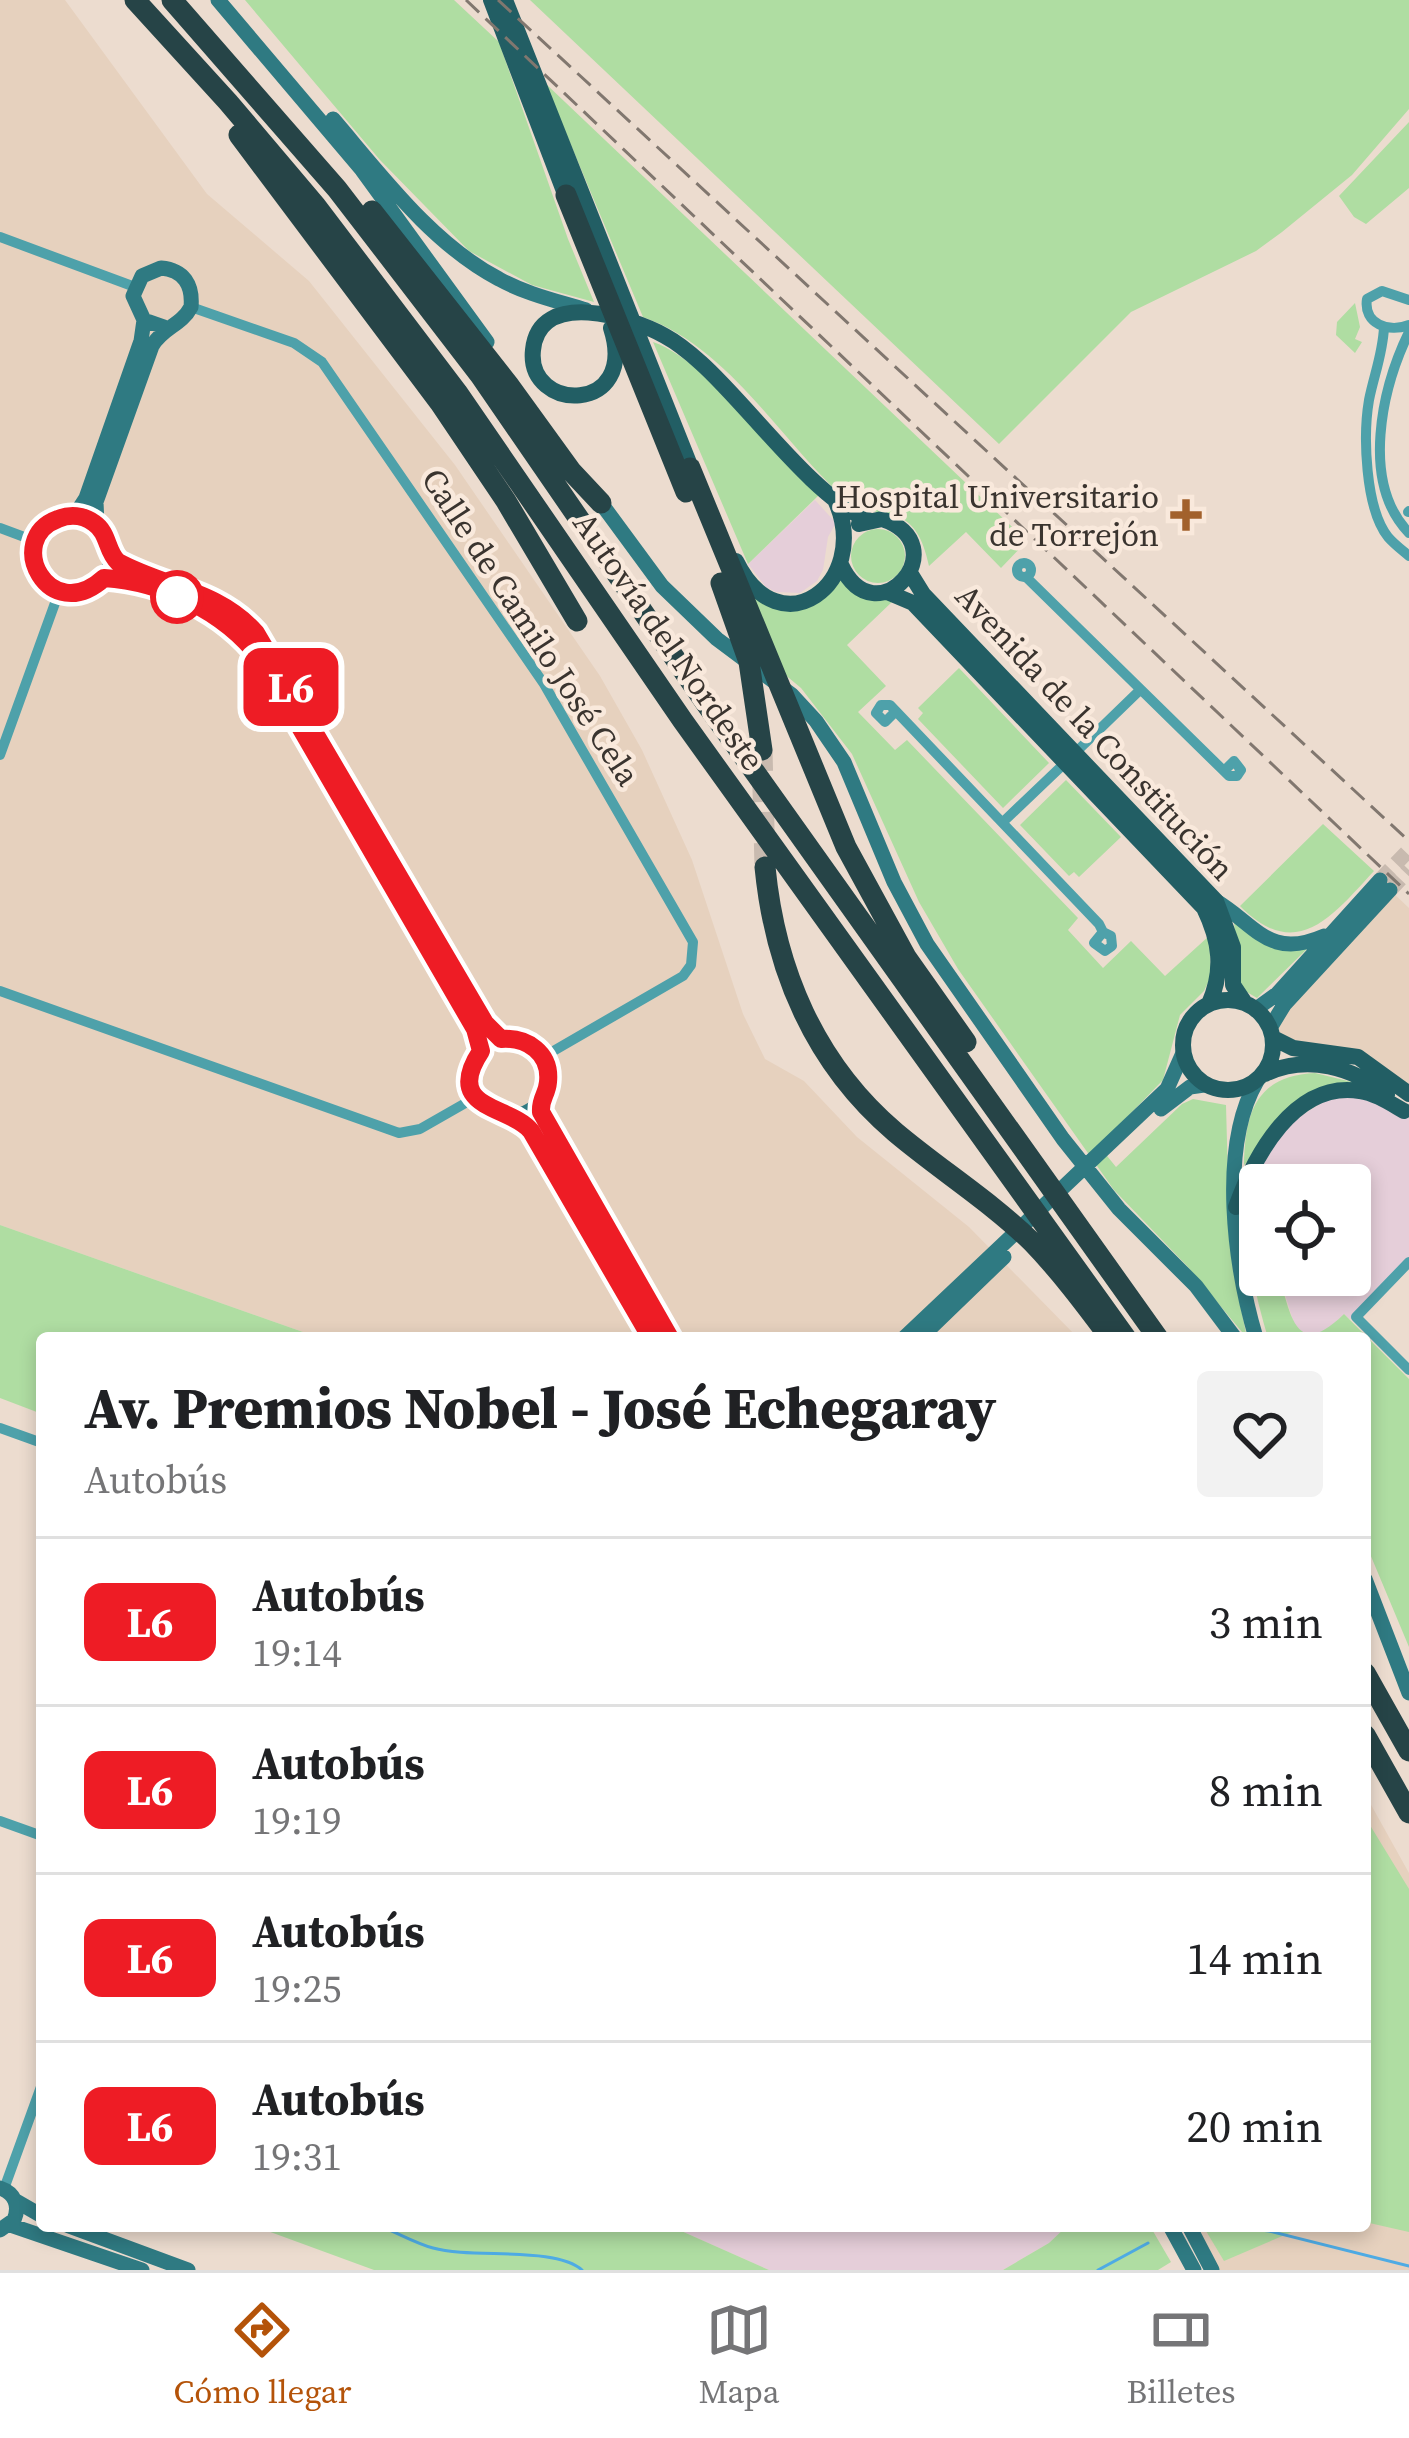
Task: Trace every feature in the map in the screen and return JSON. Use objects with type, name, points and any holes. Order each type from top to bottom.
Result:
[{"type":"highway","points":[[132,0],[440,403],[506,501],[577,621]]},
{"type":"highway","name":"Autovía del Nordeste","points":[[132,0],[229,102],[316,206],[457,392],[682,721],[1122,1332]]},
{"type":"highway","points":[[176,0],[298,124],[407,253],[571,471],[601,503]]},
{"type":"highway","name":"Autovía del Nordeste","points":[[176,0],[337,189],[480,374],[707,705],[1154,1332]]},
{"type":"highway","points":[[566,195],[725,593],[749,662],[762,750]]},
{"type":"highway","points":[[690,468],[814,776],[906,957],[1168,1332]]},
{"type":"highway","points":[[765,867],[773,924],[790,984],[831,1063],[862,1102],[1032,1243],[1105,1332]]},
{"type":"highway","points":[[1371,1684],[1409,1751]]},
{"type":"highway","points":[[1371,1746],[1409,1813]]},
{"type":"main road","points":[[491,0],[690,468],[740,569],[755,589],[775,602],[798,604],[818,597],[832,583],[841,565],[845,537],[845,522],[836,502]]},
{"type":"main road","points":[[505,0],[532,89],[566,195],[618,354],[610,378],[586,396],[560,394],[537,373],[534,342],[553,318],[591,311],[644,326],[686,349],[836,502],[868,520]]},
{"type":"main road","points":[[841,565],[859,588],[887,592],[910,573],[914,559],[906,533],[882,519],[868,520],[845,537]]},
{"type":"main road","name":"Avenida de la Constitución","points":[[910,573],[923,594],[1204,908],[1220,965],[1209,1004]]},
{"type":"main road","name":"Avenida de la Constitución","points":[[887,592],[913,604],[1216,901],[1233,947],[1233,985],[1250,1006]]},
{"type":"main road","points":[[1234,999],[1250,1006],[1283,1046],[1358,1058],[1407,1107],[1370,1081],[1332,1067],[1288,1065],[1232,1091],[1204,1085],[1189,1069],[1183,1053],[1186,1027],[1209,1004],[1234,999]]},
{"type":"main road","points":[[1261,1077],[1272,1061],[1272,1033]]},
{"type":"main road","points":[[1236,1207],[1258,1152],[1315,1099],[1328,1092],[1358,1090],[1407,1107]]},
{"type":"street","points":[[218,0],[362,170],[662,586],[717,639],[792,695],[816,721],[844,762],[894,883],[927,944],[1119,1209],[1196,1286],[1230,1332]]},
{"type":"street","points":[[228,0],[448,243],[499,279],[591,311]]},
{"type":"street","points":[[0,237],[135,286]]},
{"type":"street","points":[[171,269],[189,283],[191,307],[180,322],[164,327],[144,320],[134,306],[135,286],[151,270],[171,269]]},
{"type":"street","points":[[1405,294],[1382,291],[1367,299],[1370,318],[1384,327],[1409,328],[1391,376],[1381,454],[1392,508],[1409,533]]},
{"type":"street","name":"Calle de Camilo José Cela","points":[[191,307],[295,343],[322,362],[544,684],[693,942],[691,964],[682,976],[543,1058]]},
{"type":"street","points":[[75,515],[94,476],[144,320]]},
{"type":"street","points":[[97,524],[96,502],[152,346],[164,327]]},
{"type":"street","points":[[1384,327],[1368,407],[1366,455],[1380,523],[1409,556]]},
{"type":"street","points":[[75,515],[97,524],[111,556],[104,578],[84,592],[59,592],[39,577],[34,565],[35,541],[49,523],[75,515]]},
{"type":"street","points":[[0,528],[35,541]]},
{"type":"street","points":[[111,556],[128,567],[216,599],[256,633],[485,1023],[501,1039]]},
{"type":"street","points":[[1026,577],[1226,769]]},
{"type":"street","points":[[104,578],[191,603],[246,640],[464,1010],[481,1051]]},
{"type":"street","points":[[0,755],[59,592]]},
{"type":"street","points":[[1003,822],[1140,690]]},
{"type":"street","points":[[894,713],[1100,924],[1102,932]]},
{"type":"street","points":[[1250,1006],[1276,994],[1332,932],[1385,885],[1284,1005],[1272,1033]]},
{"type":"street","points":[[1216,901],[1251,931],[1273,942],[1303,943],[1332,932]]},
{"type":"street","points":[[0,991],[399,1133],[420,1129],[476,1097]]},
{"type":"street","points":[[648,1332],[531,1131],[516,1116],[493,1113],[476,1097],[471,1073],[481,1051],[501,1039],[525,1041],[543,1058],[548,1080],[540,1102],[546,1123],[667,1332]]},
{"type":"street","points":[[923,1330],[1117,1143],[1167,1089],[1183,1053]]},
{"type":"street","points":[[1254,1332],[1245,1300],[1236,1207],[1239,1129],[1247,1098],[1261,1077]]},
{"type":"street","points":[[1117,1143],[1174,1096],[1204,1085]]},
{"type":"street","points":[[516,1116],[540,1102]]},
{"type":"street","points":[[1409,1262],[1356,1317],[1409,1370]]},
{"type":"street","points":[[0,1428],[36,1441]]},
{"type":"street","points":[[1371,1595],[1409,1693]]},
{"type":"street","points":[[0,1821],[36,1835]]},
{"type":"street","points":[[36,2102],[6,2193],[17,2214],[5,2227],[142,2270]]},
{"type":"street","points":[[6,2193],[36,2212]]},
{"type":"street","points":[[86,2232],[188,2270]]},
{"type":"street","points":[[1172,2232],[1194,2270]]},
{"type":"street","points":[[1192,2232],[1212,2270]]},
{"type":"shaded area","points":[[0,0],[65,0],[207,194],[309,281],[455,465],[600,676],[642,750],[692,860],[743,1014],[765,1059],[804,1081],[857,1137],[969,1227],[1072,1332],[303,1332],[0,1225]]},
{"type":"shaded area","points":[[815,500],[836,523],[828,537],[823,570],[800,593],[776,592],[748,564]]},
{"type":"shaded area","points":[[1390,890],[1409,908],[1409,1094],[1376,1068],[1273,1038],[1284,1005]]},
{"type":"shaded area","points":[[1342,1090],[1409,1116],[1409,1262],[1356,1317],[1349,1319],[1344,1314],[1327,1331],[1303,1332],[1295,1327],[1285,1296],[1371,1296],[1371,1164],[1252,1164],[1271,1135]]},
{"type":"shaded area","points":[[1371,1805],[1409,1873],[1409,2270],[1212,2270],[1192,2232],[1371,2232]]},
{"type":"shaded area","points":[[684,2232],[1061,2232],[1003,2270],[769,2270]]},
{"type":"green space","points":[[245,0],[454,0],[499,42],[594,302],[532,285],[469,251],[380,160]]},
{"type":"green space","points":[[530,0],[1409,0],[1409,109],[1352,175],[1256,251],[1131,312],[999,444]]},
{"type":"green space","points":[[545,83],[1027,541],[1001,568],[966,532],[929,566],[922,543],[904,520],[856,506],[843,497],[727,372],[701,349],[643,317]]},
{"type":"green space","points":[[1409,122],[1409,188],[1366,224],[1354,217],[1339,196]]},
{"type":"green space","points":[[1355,303],[1360,327],[1355,339],[1362,342],[1355,353],[1336,335],[1337,322]]},
{"type":"green space","points":[[653,342],[695,367],[717,387],[819,495],[748,564]]},
{"type":"green space","points":[[878,529],[897,537],[905,556],[897,575],[878,583],[859,575],[851,556],[859,537]]},
{"type":"green space","points":[[840,580],[862,598],[894,600],[847,645],[886,686],[858,712],[895,750],[907,740],[1078,918],[1068,930],[1103,968],[1131,941],[1165,976],[1209,936],[1211,976],[1204,991],[1180,1015],[1163,1080],[1099,1146],[1116,1167],[1182,1104],[1193,1099],[1226,1105],[1229,1218],[1246,1332],[1114,1190],[958,969],[919,902],[852,754],[801,688],[783,673],[748,592],[772,606],[797,609],[831,592]]},
{"type":"green space","points":[[959,668],[1049,763],[1003,808],[918,719],[923,713],[918,708]]},
{"type":"green space","points":[[1066,780],[1121,837],[1079,877],[1074,872],[1069,876],[1020,825]]},
{"type":"green space","points":[[1323,824],[1374,871],[1313,927],[1279,931],[1260,923],[1240,906]]},
{"type":"green space","points":[[1234,922],[1309,947],[1257,998],[1240,988]]},
{"type":"green space","points":[[1315,1073],[1356,1083],[1330,1085],[1244,1164],[1247,1130],[1257,1101],[1279,1081]]},
{"type":"green space","points":[[0,1225],[303,1332],[36,1332],[36,1412],[0,1398]]},
{"type":"green space","points":[[1257,1296],[1285,1296],[1292,1318],[1304,1332],[1266,1332]]},
{"type":"green space","points":[[1344,1314],[1362,1332],[1318,1332]]},
{"type":"green space","points":[[1371,1341],[1409,1379],[1409,1647],[1371,1556]]},
{"type":"green space","points":[[1371,1827],[1409,1889],[1409,2232],[1371,2223]]},
{"type":"green space","points":[[270,2232],[684,2232],[769,2270],[374,2270]]},
{"type":"green space","points":[[1061,2232],[1154,2232],[1171,2262],[1158,2270],[1003,2270]]},
{"type":"green space","points":[[1207,2232],[1292,2232],[1224,2261]]},
{"type":"waterway","points":[[394,2232],[433,2248],[534,2255],[582,2270]]},
{"type":"waterway","points":[[1273,2232],[1409,2266]]},
{"type":"waterway","points":[[1098,2270],[1148,2243]]},
{"type":"tunnel","points":[[762,750],[765,867]]},
{"type":"tunnel","points":[[1380,880],[1409,850]]},
{"type":"tunnel","points":[[1390,890],[1409,870]]},
{"type":"railway","points":[[466,0],[1409,894]]},
{"type":"railway","points":[[498,0],[1409,841]]},
{"type":"bus line","name":"L6","points":[[648,1332],[531,1131],[516,1116],[493,1113],[476,1097],[471,1073],[481,1051],[475,1029],[260,658],[230,625],[176,597],[104,578],[93,588],[71,594],[49,586],[39,577],[33,554],[35,541],[49,523],[75,515],[97,524],[118,562],[216,599],[256,633],[485,1023],[501,1039],[525,1041],[543,1058],[548,1080],[541,1112],[667,1332]]},
{"type":"place","name":"Hospital Universitario de Torrejón","points":[[1186,515]]}]
